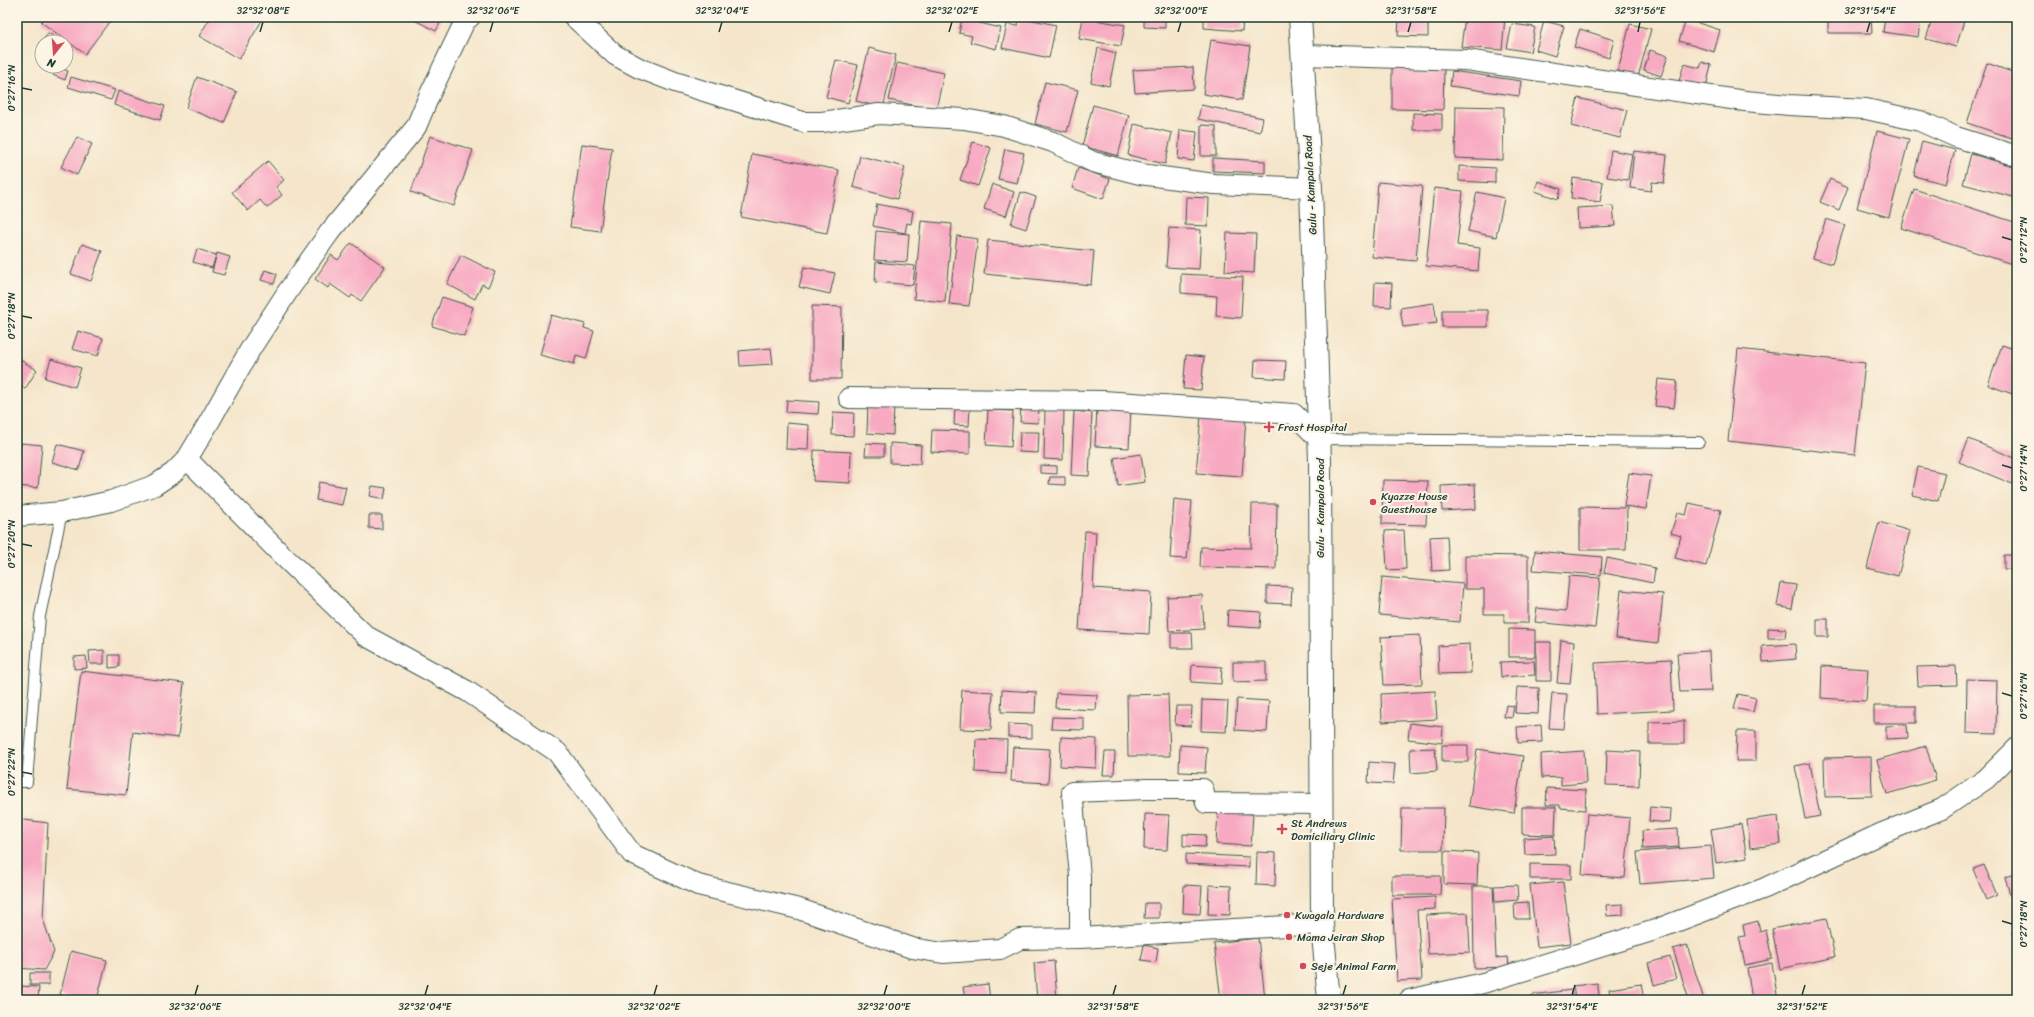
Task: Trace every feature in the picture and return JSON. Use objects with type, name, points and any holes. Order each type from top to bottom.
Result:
[{"type":"main road","name":"Gulu - Kampala Road","points":[[1299,20],[1303,55],[1311,188],[1319,439],[1322,924],[1329,1000]]},
{"type":"street","points":[[17,516],[62,512],[111,502],[155,485],[173,473],[187,459],[251,348],[288,291],[329,233],[416,128],[429,96],[462,28],[470,17]]},
{"type":"street","points":[[574,17],[615,55],[639,68],[697,89],[802,122],[822,122],[879,114],[964,119],[1004,126],[1054,142],[1093,162],[1140,174],[1214,184],[1311,188]]},
{"type":"street","points":[[1303,55],[1466,60],[1745,101],[1866,109],[1920,121],[1956,137],[2017,156]]},
{"type":"street","points":[[849,398],[1103,401],[1294,414],[1319,439]]},
{"type":"street","points":[[187,459],[279,552],[366,636],[467,691],[557,752],[632,854],[698,885],[799,909],[912,948],[943,953],[1000,949],[1020,939],[1080,938],[1322,924]]},
{"type":"street","points":[[1408,1000],[1483,983],[1652,931],[1765,888],[1880,834],[1942,809],[1986,779],[2017,748]]},
{"type":"street","points":[[1080,938],[1080,876],[1072,792],[1147,789],[1203,789],[1206,803],[1321,804]]},
{"type":"lane","points":[[1319,439],[1699,442]]},
{"type":"lane","points":[[17,782],[27,782],[40,616],[62,512]]},
{"type":"building","points":[[46,17],[113,17],[85,54],[74,46],[74,34],[58,34],[41,22]]},
{"type":"building","points":[[211,17],[264,17],[239,59],[199,36]]},
{"type":"building","points":[[409,17],[443,17],[436,31]]},
{"type":"building","points":[[1019,17],[1056,25],[1049,58],[1002,48],[1007,24],[1018,26]]},
{"type":"building","points":[[1144,17],[1165,17],[1165,28],[1144,27]]},
{"type":"building","points":[[1204,17],[1243,17],[1242,31],[1204,28]]},
{"type":"building","points":[[1399,17],[1428,17],[1428,37],[1398,36]]},
{"type":"building","points":[[1465,17],[1505,17],[1502,50],[1461,47]]},
{"type":"building","points":[[1828,17],[1871,17],[1872,33],[1828,33]]},
{"type":"building","points":[[1885,17],[1921,17],[1918,37],[1883,32]]},
{"type":"building","points":[[1933,17],[1965,18],[1956,47],[1926,39]]},
{"type":"building","points":[[1083,18],[1125,25],[1121,46],[1079,39]]},
{"type":"building","points":[[962,19],[1001,28],[996,49],[970,42],[972,36],[959,33]]},
{"type":"building","points":[[1686,19],[1720,30],[1714,52],[1679,41]]},
{"type":"building","points":[[1544,21],[1564,26],[1555,56],[1536,50]]},
{"type":"building","points":[[1512,24],[1535,27],[1530,52],[1507,48]]},
{"type":"building","points":[[1630,24],[1651,29],[1638,77],[1618,71]]},
{"type":"building","points":[[1580,29],[1614,40],[1609,58],[1574,47]]},
{"type":"building","points":[[1211,40],[1250,46],[1242,100],[1203,94]]},
{"type":"building","points":[[869,48],[896,55],[883,108],[856,101]]},
{"type":"building","points":[[1098,48],[1116,53],[1109,86],[1091,82]]},
{"type":"building","points":[[1650,50],[1668,56],[1661,76],[1644,70]]},
{"type":"building","points":[[836,60],[858,65],[848,103],[826,97]]},
{"type":"building","points":[[1702,62],[1711,65],[1706,88],[1679,81],[1684,64],[1700,68]]},
{"type":"building","points":[[897,63],[944,73],[936,110],[889,100]]},
{"type":"building","points":[[1987,63],[2017,74],[2017,132],[2015,139],[1967,123]]},
{"type":"building","points":[[1193,67],[1194,89],[1135,93],[1133,70]]},
{"type":"building","points":[[1392,67],[1444,69],[1443,110],[1392,109]]},
{"type":"building","points":[[1452,71],[1521,81],[1519,96],[1450,86]]},
{"type":"building","points":[[53,74],[67,74],[65,80]]},
{"type":"building","points":[[71,77],[115,90],[111,100],[68,87]]},
{"type":"building","points":[[197,77],[237,92],[224,123],[186,108]]},
{"type":"building","points":[[1045,82],[1078,90],[1067,132],[1035,124]]},
{"type":"building","points":[[118,91],[165,106],[160,120],[114,105]]},
{"type":"building","points":[[1578,98],[1627,110],[1620,138],[1571,126]]},
{"type":"building","points":[[1093,105],[1129,115],[1118,156],[1082,146]]},
{"type":"building","points":[[1201,105],[1263,118],[1260,132],[1198,119]]},
{"type":"building","points":[[1456,106],[1504,107],[1503,160],[1455,158]]},
{"type":"building","points":[[1413,113],[1442,114],[1442,130],[1413,130]]},
{"type":"building","points":[[1134,124],[1172,133],[1165,164],[1128,155]]},
{"type":"building","points":[[1201,125],[1216,126],[1216,156],[1201,156]]},
{"type":"building","points":[[1180,130],[1197,132],[1194,161],[1178,159]]},
{"type":"building","points":[[1877,131],[1909,139],[1889,217],[1857,208]]},
{"type":"building","points":[[430,136],[473,150],[454,206],[411,192]]},
{"type":"building","points":[[77,137],[92,144],[77,175],[61,167]]},
{"type":"building","points":[[1922,141],[1955,150],[1946,184],[1914,176]]},
{"type":"building","points":[[973,142],[991,148],[978,186],[960,180]]},
{"type":"building","points":[[582,144],[612,148],[600,231],[570,227]]},
{"type":"building","points":[[1005,149],[1024,153],[1017,183],[998,179]]},
{"type":"building","points":[[1611,150],[1632,154],[1628,180],[1607,177]]},
{"type":"building","points":[[1634,151],[1667,155],[1664,183],[1652,182],[1651,191],[1630,188]]},
{"type":"building","points":[[752,154],[839,170],[827,233],[741,217]]},
{"type":"building","points":[[1971,154],[2017,167],[2017,198],[1963,184]]},
{"type":"building","points":[[860,156],[905,167],[897,199],[853,187]]},
{"type":"building","points":[[1213,158],[1265,161],[1265,173],[1213,171]]},
{"type":"building","points":[[268,161],[284,180],[276,187],[282,195],[267,208],[260,200],[248,211],[232,192]]},
{"type":"building","points":[[1459,166],[1495,168],[1495,183],[1459,181]]},
{"type":"building","points":[[1078,168],[1110,179],[1103,199],[1072,188]]},
{"type":"building","points":[[1573,178],[1603,182],[1600,202],[1571,198]]},
{"type":"building","points":[[1830,179],[1848,187],[1839,210],[1820,202]]},
{"type":"building","points":[[1538,181],[1561,189],[1558,199],[1535,191]]},
{"type":"building","points":[[1378,182],[1422,186],[1416,261],[1372,257]]},
{"type":"building","points":[[992,184],[1014,192],[1006,216],[984,209]]},
{"type":"building","points":[[1434,188],[1463,191],[1457,245],[1480,248],[1478,271],[1426,266]]},
{"type":"building","points":[[1914,189],[2017,223],[2017,250],[2012,264],[1901,228]]},
{"type":"building","points":[[1021,192],[1036,197],[1026,229],[1011,224]]},
{"type":"building","points":[[1477,192],[1504,198],[1496,237],[1468,231]]},
{"type":"building","points":[[1186,197],[1209,198],[1208,226],[1185,225]]},
{"type":"building","points":[[877,204],[913,211],[911,224],[907,223],[905,233],[873,226]]},
{"type":"building","points":[[1613,206],[1615,226],[1578,228],[1577,208]]},
{"type":"building","points":[[1826,219],[1845,225],[1832,264],[1813,258]]},
{"type":"building","points":[[921,221],[952,224],[945,302],[914,299]]},
{"type":"building","points":[[1169,228],[1201,230],[1199,269],[1166,267]]},
{"type":"building","points":[[876,231],[909,234],[907,262],[874,260]]},
{"type":"building","points":[[1227,233],[1256,234],[1254,273],[1225,271]]},
{"type":"building","points":[[957,236],[978,239],[969,306],[949,304]]},
{"type":"building","points":[[988,240],[1094,251],[1091,285],[984,274]]},
{"type":"building","points":[[351,243],[385,267],[361,301],[352,295],[350,298],[330,284],[328,288],[315,279],[331,255],[338,260]]},
{"type":"building","points":[[82,244],[102,251],[91,281],[71,274]]},
{"type":"building","points":[[197,249],[216,255],[212,268],[193,262]]},
{"type":"building","points":[[217,253],[230,257],[224,275],[212,272]]},
{"type":"building","points":[[461,255],[495,272],[488,287],[482,284],[475,299],[447,284]]},
{"type":"building","points":[[876,262],[915,266],[913,285],[875,282]]},
{"type":"building","points":[[804,267],[835,273],[830,294],[799,287]]},
{"type":"building","points":[[265,270],[277,274],[274,284],[261,280]]},
{"type":"building","points":[[1181,274],[1243,277],[1241,318],[1216,316],[1217,296],[1181,293]]},
{"type":"building","points":[[1375,282],[1392,283],[1391,307],[1374,306]]},
{"type":"building","points":[[442,297],[473,307],[464,336],[432,326]]},
{"type":"building","points":[[1434,303],[1437,323],[1403,327],[1400,308]]},
{"type":"building","points":[[812,306],[842,307],[841,379],[812,379]]},
{"type":"building","points":[[1442,310],[1488,310],[1488,327],[1442,327]]},
{"type":"building","points":[[551,315],[585,324],[584,328],[594,331],[586,359],[576,356],[574,364],[540,355]]},
{"type":"building","points":[[78,331],[103,338],[98,356],[72,349]]},
{"type":"building","points":[[2002,345],[2017,350],[2017,389],[2015,395],[1988,385]]},
{"type":"building","points":[[771,348],[773,364],[740,366],[739,351]]},
{"type":"building","points":[[1738,349],[1865,363],[1855,455],[1728,441]]},
{"type":"building","points":[[1186,355],[1204,357],[1201,390],[1183,389]]},
{"type":"building","points":[[17,358],[37,370],[25,389],[17,384]]},
{"type":"building","points":[[51,359],[81,368],[75,387],[45,378]]},
{"type":"building","points":[[1255,360],[1286,361],[1285,379],[1254,377]]},
{"type":"building","points":[[1658,379],[1677,381],[1674,408],[1655,406]]},
{"type":"building","points":[[787,400],[819,402],[818,414],[786,412]]},
{"type":"building","points":[[868,404],[894,405],[893,435],[867,433]]},
{"type":"building","points":[[1021,405],[1039,406],[1038,423],[1020,422]]},
{"type":"building","points":[[955,407],[970,408],[969,426],[954,425]]},
{"type":"building","points":[[1045,407],[1064,408],[1063,460],[1044,459]]},
{"type":"building","points":[[1097,408],[1131,409],[1129,448],[1095,446]]},
{"type":"building","points":[[988,410],[1013,411],[1011,447],[986,445]]},
{"type":"building","points":[[1074,411],[1092,413],[1089,476],[1071,475]]},
{"type":"building","points":[[833,412],[854,413],[853,436],[832,435]]},
{"type":"building","points":[[1201,415],[1246,418],[1242,476],[1196,473]]},
{"type":"building","points":[[787,423],[809,425],[808,450],[786,449]]},
{"type":"building","points":[[932,430],[970,431],[970,454],[931,452]]},
{"type":"building","points":[[1020,432],[1039,432],[1038,453],[1019,452]]},
{"type":"building","points":[[1969,439],[2017,459],[2015,485],[1959,462]]},
{"type":"building","points":[[21,443],[42,445],[38,488],[17,486]]},
{"type":"building","points":[[866,443],[884,444],[884,456],[865,456]]},
{"type":"building","points":[[890,443],[921,445],[920,464],[890,463]]},
{"type":"building","points":[[57,444],[84,451],[79,470],[52,462]]},
{"type":"building","points":[[814,450],[851,452],[850,483],[813,481]]},
{"type":"building","points":[[1141,454],[1145,482],[1118,486],[1114,458]]},
{"type":"building","points":[[1040,465],[1057,466],[1057,474],[1040,473]]},
{"type":"building","points":[[1918,467],[1945,473],[1938,501],[1912,495]]},
{"type":"building","points":[[1629,473],[1651,476],[1646,509],[1624,506]]},
{"type":"building","points":[[1050,477],[1065,477],[1065,485],[1049,484]]},
{"type":"building","points":[[1383,480],[1428,481],[1426,525],[1382,524]]},
{"type":"building","points":[[319,482],[346,487],[342,505],[316,500]]},
{"type":"building","points":[[1475,484],[1476,509],[1442,511],[1441,486]]},
{"type":"building","points":[[372,486],[386,488],[384,499],[370,496]]},
{"type":"building","points":[[1174,499],[1192,501],[1187,559],[1170,558]]},
{"type":"building","points":[[1689,503],[1721,510],[1706,566],[1675,558],[1681,536],[1671,533],[1677,513],[1686,515]]},
{"type":"building","points":[[1252,504],[1277,504],[1276,569],[1200,567],[1201,547],[1251,548]]},
{"type":"building","points":[[1580,507],[1627,508],[1626,550],[1580,550]]},
{"type":"building","points":[[369,515],[382,515],[382,529],[369,528]]},
{"type":"building","points":[[1879,522],[1910,531],[1898,576],[1867,568]]},
{"type":"building","points":[[1404,530],[1406,569],[1387,570],[1385,531]]},
{"type":"building","points":[[1085,531],[1096,532],[1093,588],[1151,592],[1149,634],[1079,630]]},
{"type":"building","points":[[1447,536],[1449,570],[1432,571],[1430,537]]},
{"type":"building","points":[[1535,551],[1602,557],[1601,575],[1533,570]]},
{"type":"building","points":[[1465,555],[1528,556],[1528,623],[1504,623],[1504,614],[1484,614],[1484,589],[1465,589]]},
{"type":"building","points":[[2004,555],[2017,555],[2017,569],[2004,569]]},
{"type":"building","points":[[1607,558],[1655,568],[1653,583],[1604,573]]},
{"type":"building","points":[[1569,576],[1600,578],[1595,628],[1535,622],[1537,608],[1566,611]]},
{"type":"building","points":[[1382,577],[1463,584],[1460,622],[1379,615]]},
{"type":"building","points":[[1781,583],[1796,585],[1792,609],[1777,606]]},
{"type":"building","points":[[1267,586],[1292,587],[1291,604],[1267,603]]},
{"type":"building","points":[[1621,590],[1663,594],[1658,643],[1616,638]]},
{"type":"building","points":[[1202,595],[1204,629],[1169,631],[1167,597]]},
{"type":"building","points":[[1228,610],[1261,612],[1260,628],[1227,626]]},
{"type":"building","points":[[1817,619],[1828,619],[1828,637],[1817,637]]},
{"type":"building","points":[[1768,628],[1786,629],[1785,638],[1768,638]]},
{"type":"building","points":[[1509,629],[1535,630],[1535,657],[1509,657]]},
{"type":"building","points":[[1171,633],[1192,633],[1193,648],[1171,648]]},
{"type":"building","points":[[1420,635],[1422,684],[1384,685],[1381,637]]},
{"type":"building","points":[[1561,640],[1574,642],[1570,684],[1557,683]]},
{"type":"building","points":[[1536,642],[1551,642],[1551,681],[1536,681]]},
{"type":"building","points":[[1470,644],[1471,673],[1439,674],[1438,646]]},
{"type":"building","points":[[1795,644],[1796,659],[1763,662],[1762,646]]},
{"type":"building","points":[[104,650],[104,664],[90,664],[89,651]]},
{"type":"building","points":[[1709,651],[1711,691],[1680,692],[1677,653]]},
{"type":"building","points":[[109,655],[119,655],[119,667],[109,668]]},
{"type":"building","points":[[86,656],[87,668],[74,669],[74,657]]},
{"type":"building","points":[[1671,659],[1673,710],[1597,714],[1595,663]]},
{"type":"building","points":[[1534,661],[1535,675],[1501,677],[1500,662]]},
{"type":"building","points":[[1233,662],[1266,662],[1266,681],[1233,682]]},
{"type":"building","points":[[1192,665],[1222,667],[1221,684],[1191,682]]},
{"type":"building","points":[[1822,666],[1868,669],[1866,701],[1821,698]]},
{"type":"building","points":[[1956,666],[1957,685],[1918,686],[1917,667]]},
{"type":"building","points":[[81,671],[184,683],[178,738],[133,732],[126,795],[67,789]]},
{"type":"building","points":[[1967,679],[1997,680],[1996,734],[1966,733]]},
{"type":"building","points":[[1517,687],[1539,688],[1538,714],[1515,713]]},
{"type":"building","points":[[962,690],[993,692],[991,730],[960,729]]},
{"type":"building","points":[[1002,690],[1036,692],[1035,713],[1001,712]]},
{"type":"building","points":[[1435,691],[1437,719],[1382,722],[1381,694]]},
{"type":"building","points":[[1056,693],[1097,695],[1096,710],[1055,708]]},
{"type":"building","points":[[1552,693],[1567,694],[1564,729],[1549,728]]},
{"type":"building","points":[[1168,694],[1170,756],[1128,756],[1127,695]]},
{"type":"building","points":[[1738,694],[1756,698],[1753,712],[1734,708]]},
{"type":"building","points":[[1237,699],[1269,701],[1267,732],[1235,730]]},
{"type":"building","points":[[1202,700],[1228,701],[1226,732],[1201,731]]},
{"type":"building","points":[[1506,705],[1514,706],[1512,718],[1504,717]]},
{"type":"building","points":[[1176,706],[1192,706],[1191,726],[1175,725]]},
{"type":"building","points":[[1874,706],[1916,706],[1916,723],[1874,723]]},
{"type":"building","points":[[1052,717],[1084,718],[1084,730],[1051,729]]},
{"type":"building","points":[[1684,721],[1684,744],[1649,744],[1649,722]]},
{"type":"building","points":[[1410,723],[1443,727],[1442,743],[1408,739]]},
{"type":"building","points":[[1008,724],[1032,725],[1032,738],[1008,737]]},
{"type":"building","points":[[1541,725],[1542,742],[1518,743],[1517,727]]},
{"type":"building","points":[[1907,725],[1908,738],[1886,739],[1886,726]]},
{"type":"building","points":[[1737,731],[1756,731],[1756,761],[1736,761]]},
{"type":"building","points":[[1061,737],[1097,739],[1096,768],[1060,766]]},
{"type":"building","points":[[976,739],[1007,740],[1006,774],[975,772]]},
{"type":"building","points":[[1180,745],[1207,747],[1205,773],[1179,772]]},
{"type":"building","points":[[1442,745],[1468,745],[1468,762],[1442,762]]},
{"type":"building","points":[[1926,746],[1936,780],[1887,794],[1877,760]]},
{"type":"building","points":[[1013,747],[1050,749],[1048,783],[1011,781]]},
{"type":"building","points":[[1435,748],[1437,771],[1411,773],[1410,749]]},
{"type":"building","points":[[1477,749],[1523,756],[1514,813],[1469,806]]},
{"type":"building","points":[[1607,750],[1640,752],[1639,786],[1606,785]]},
{"type":"building","points":[[1584,751],[1586,783],[1561,785],[1561,777],[1542,778],[1541,754]]},
{"type":"building","points":[[1105,752],[1115,752],[1114,775],[1103,775]]},
{"type":"building","points":[[1871,757],[1872,796],[1825,797],[1824,758]]},
{"type":"building","points":[[1369,762],[1395,764],[1393,784],[1368,783]]},
{"type":"building","points":[[1810,763],[1820,816],[1805,819],[1795,766]]},
{"type":"building","points":[[1547,788],[1586,790],[1585,810],[1560,808],[1560,805],[1546,805]]},
{"type":"building","points":[[1522,807],[1556,807],[1555,835],[1522,834]]},
{"type":"building","points":[[1650,807],[1671,809],[1670,823],[1649,821]]},
{"type":"building","points":[[1402,808],[1444,808],[1443,850],[1401,850]]},
{"type":"building","points":[[1218,812],[1253,814],[1251,846],[1216,844]]},
{"type":"building","points":[[1145,814],[1169,815],[1167,850],[1144,849]]},
{"type":"building","points":[[1587,814],[1630,818],[1625,878],[1582,875]]},
{"type":"building","points":[[1778,816],[1781,844],[1750,848],[1747,820]]},
{"type":"building","points":[[17,819],[48,823],[43,919],[54,952],[44,970],[17,968]]},
{"type":"building","points":[[1741,824],[1747,858],[1716,863],[1711,829]]},
{"type":"building","points":[[1678,829],[1679,847],[1643,849],[1642,831]]},
{"type":"building","points":[[1183,834],[1206,835],[1205,847],[1183,846]]},
{"type":"building","points":[[1554,836],[1555,854],[1525,855],[1524,838]]},
{"type":"building","points":[[1711,846],[1714,878],[1640,884],[1637,852]]},
{"type":"building","points":[[1444,851],[1478,853],[1477,885],[1444,884]]},
{"type":"building","points":[[1257,852],[1276,853],[1275,886],[1256,885]]},
{"type":"building","points":[[1186,854],[1249,857],[1249,867],[1186,864]]},
{"type":"building","points":[[1530,864],[1571,865],[1571,879],[1530,879]]},
{"type":"building","points":[[1984,865],[1997,895],[1986,900],[1973,869]]},
{"type":"building","points":[[2014,874],[2017,885],[2017,893],[2010,895],[2005,877]]},
{"type":"building","points":[[1392,876],[1441,876],[1440,895],[1392,895]]},
{"type":"building","points":[[1563,882],[1571,943],[1537,947],[1530,885]]},
{"type":"building","points":[[1184,885],[1202,886],[1200,914],[1183,913]]},
{"type":"building","points":[[1209,885],[1231,886],[1230,915],[1208,914]]},
{"type":"building","points":[[1517,885],[1518,900],[1495,902],[1494,886]]},
{"type":"building","points":[[1473,886],[1493,886],[1496,958],[1508,957],[1509,967],[1474,968]]},
{"type":"building","points":[[1435,897],[1435,909],[1417,910],[1422,980],[1397,981],[1392,899]]},
{"type":"building","points":[[1528,902],[1529,919],[1515,919],[1514,903]]},
{"type":"building","points":[[1145,903],[1159,903],[1159,918],[1144,918]]},
{"type":"building","points":[[1623,904],[1623,915],[1607,916],[1606,905]]},
{"type":"building","points":[[1468,913],[1470,952],[1428,954],[1426,915]]},
{"type":"building","points":[[1826,918],[1835,957],[1780,969],[1772,929]]},
{"type":"building","points":[[1758,921],[1760,932],[1766,930],[1772,959],[1745,965],[1739,937],[1745,936],[1743,925]]},
{"type":"building","points":[[2017,929],[2017,941],[2012,932]]},
{"type":"building","points":[[1258,938],[1265,998],[1221,1000],[1214,943]]},
{"type":"building","points":[[1144,945],[1158,948],[1156,962],[1141,960]]},
{"type":"building","points":[[1687,945],[1704,1000],[1689,1000],[1673,949]]},
{"type":"building","points":[[71,951],[107,960],[97,1000],[79,1000],[60,995]]},
{"type":"building","points":[[1670,957],[1676,979],[1654,985],[1648,963]]},
{"type":"building","points":[[1054,961],[1057,1000],[1037,1000],[1034,963]]},
{"type":"building","points":[[1772,963],[1777,995],[1752,999],[1747,968]]},
{"type":"building","points":[[30,973],[49,973],[49,985],[30,985]]},
{"type":"building","points":[[1597,983],[1600,999],[1575,1000],[1573,986]]},
{"type":"building","points":[[988,984],[990,1000],[965,1000],[963,987]]},
{"type":"building","points":[[1641,984],[1644,1000],[1611,1000],[1609,989]]},
{"type":"building","points":[[17,986],[39,987],[38,1000],[17,1000]]},
{"type":"building","points":[[1571,990],[1573,1000],[1532,1000],[1532,995]]},
{"type":"place","name":"Frost Hospital","points":[[1269,427]]},
{"type":"place","name":"Kyazze House Guesthouse","points":[[1373,502]]},
{"type":"place","name":"St Andrews Domiciliary Clinic","points":[[1282,829]]},
{"type":"place","name":"Kwagala Hardware","points":[[1287,915]]},
{"type":"place","name":"Mama Jeiran Shop","points":[[1289,937]]},
{"type":"place","name":"Seje Animal Farm","points":[[1303,966]]}]
